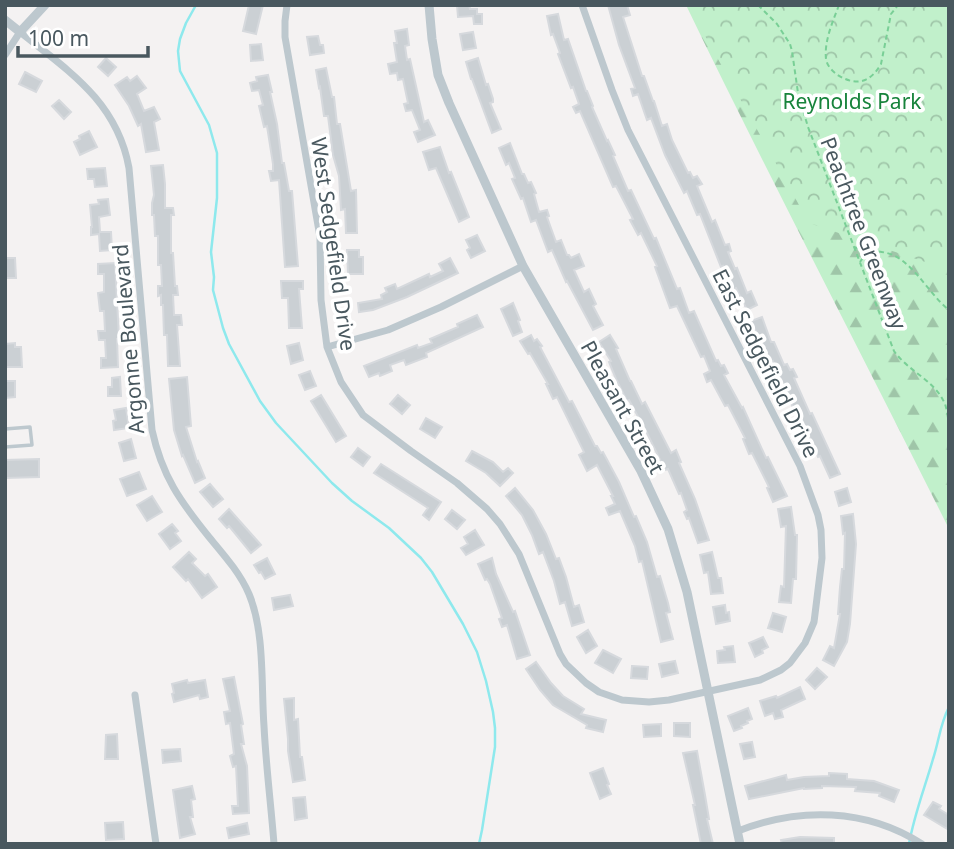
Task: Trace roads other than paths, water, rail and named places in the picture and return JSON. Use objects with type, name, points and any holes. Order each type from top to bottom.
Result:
[{"type":"street","points":[[5,55],[20,32],[46,5]]},
{"type":"street","name":"West Sedgefield Drive","points":[[287,5],[286,48],[320,237],[321,300],[327,347],[341,382],[363,415],[457,483],[488,509],[519,554],[560,654],[577,676],[599,692],[633,702],[669,701],[708,692]]},
{"type":"street","name":"Pleasant Street","points":[[429,5],[438,75],[523,266],[640,471],[668,529],[687,592],[740,844]]},
{"type":"street","name":"East Sedgefield Drive","points":[[582,5],[628,130],[800,466],[821,530],[822,558],[814,622],[798,654],[774,674],[760,680],[708,692]]},
{"type":"street","name":"Argonne Boulevard","points":[[5,20],[73,75],[98,100],[112,120],[126,153],[156,449],[170,482],[241,578],[254,607],[261,655],[274,844]]},
{"type":"street","points":[[327,347],[388,330],[523,266]]},
{"type":"street","points":[[135,695],[156,844]]},
{"type":"street","points":[[738,831],[768,821],[843,815],[878,822],[922,844]]},
{"type":"lane","points":[[5,429],[30,427],[32,445],[5,447]]},
{"type":"waterway","points":[[196,5],[186,23],[178,51],[180,71],[209,125],[217,153],[217,198],[211,252],[213,290],[223,328],[260,401],[276,423],[332,483],[389,528],[421,558],[463,624],[477,652],[495,728],[495,747],[479,844]]},
{"type":"waterway","points":[[909,844],[949,707]]},
{"type":"park label","name":"Reynolds Park","points":[[852,101]]}]
